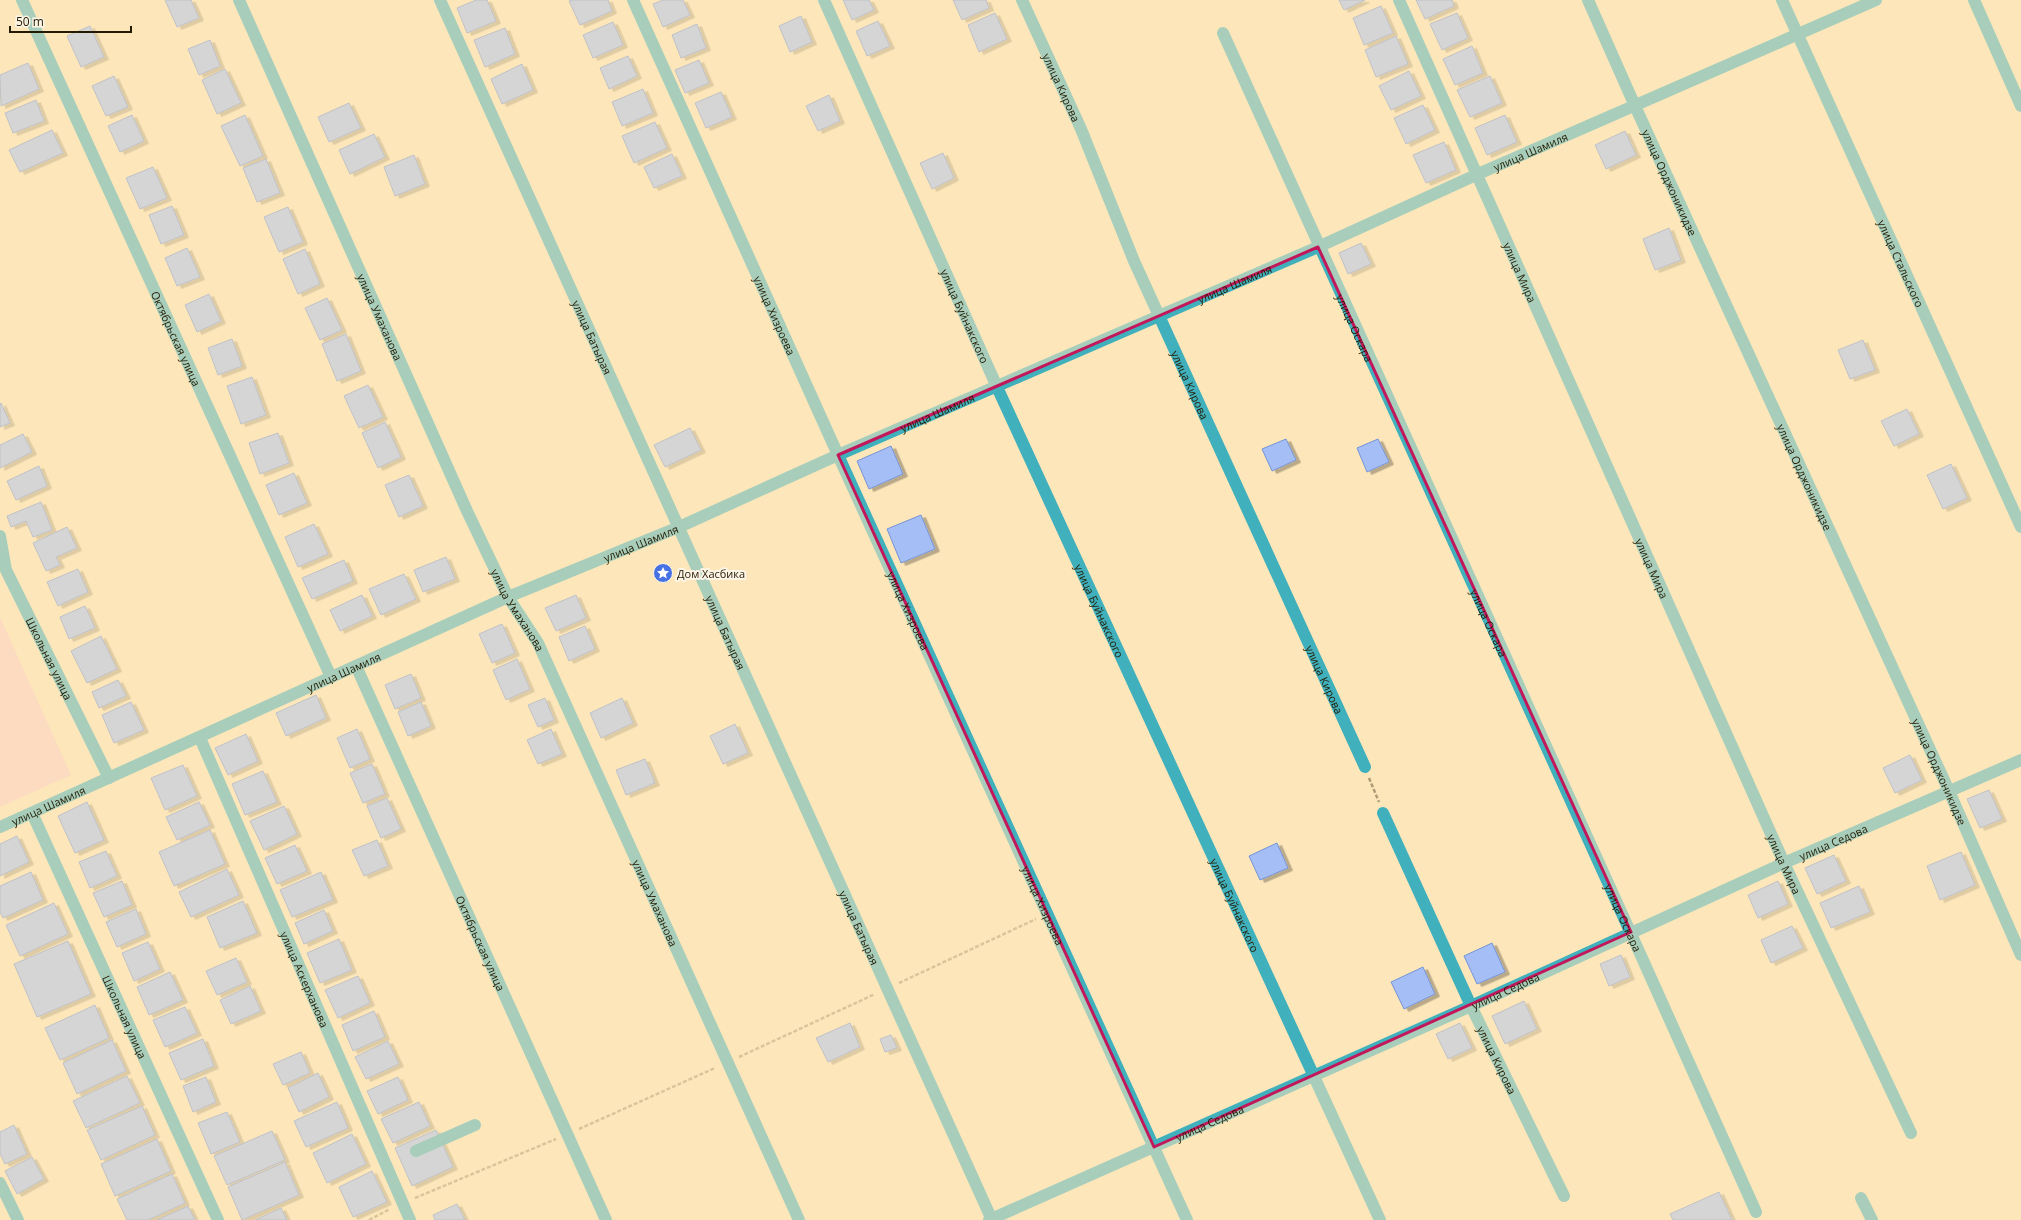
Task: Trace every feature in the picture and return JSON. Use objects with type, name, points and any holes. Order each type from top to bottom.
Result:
[{"type":"street","name":"Октябрьская улица","points":[[22,0],[331,677]]},
{"type":"street","name":"улица Умаханова","points":[[239,0],[467,511],[508,596],[538,644],[799,1220]]},
{"type":"street","name":"улица Батырая","points":[[440,0],[888,988],[991,1220]]},
{"type":"street","name":"улица Хизроева","points":[[634,0],[838,455],[1187,1220]]},
{"type":"street","name":"улица Буйнакского","points":[[824,0],[997,387],[1380,1220]]},
{"type":"street","name":"улица Кирова","points":[[1022,0],[1081,129],[1134,261],[1365,767]]},
{"type":"street","name":"улица Мира","points":[[1399,0],[1478,174],[1784,863],[1910,1133]]},
{"type":"street","name":"улица Орджоникидзе","points":[[1588,0],[1635,106],[1949,791],[2021,955]]},
{"type":"street","name":"улица Стальского","points":[[1782,0],[1797,36],[2021,527]]},
{"type":"street","name":"улица Шамиля","points":[[0,827],[200,738],[508,596],[679,527],[838,455],[1318,248],[1478,174],[1797,36],[1876,0]]},
{"type":"street","points":[[1974,0],[2021,106]]},
{"type":"street","name":"улица Оскара","points":[[1223,33],[1318,248],[1632,932],[1756,1212]]},
{"type":"street","name":"Школьная улица","points":[[0,536],[6,570],[108,778]]},
{"type":"street","name":"Октябрьская улица","points":[[356,666],[606,1220]]},
{"type":"street","name":"улица Аскерханова","points":[[200,738],[410,1220]]},
{"type":"street","name":"улица Седова","points":[[991,1220],[1471,1006],[1784,863],[2021,760]]},
{"type":"street","name":"Школьная улица","points":[[32,813],[218,1220]]},
{"type":"street","name":"улица Кирова","points":[[1383,813],[1471,1006],[1564,1196]]},
{"type":"street","points":[[416,1151],[475,1125]]},
{"type":"street","points":[[0,1183],[18,1220]]},
{"type":"street","points":[[1862,1198],[1872,1220]]},
{"type":"path","points":[[1365,767],[1383,813]]},
{"type":"path","points":[[369,1220],[403,1203],[568,1134],[728,1062],[1047,914]]},
{"type":"highlighted area","points":[[1318,247],[1631,932],[1154,1147],[838,455]]},
{"type":"shaded area","points":[[0,617],[71,775],[0,807]]},
{"type":"building","points":[[165,0],[191,0],[199,18],[177,27]]},
{"type":"building","points":[[476,0],[487,0],[496,21],[467,33],[457,8]]},
{"type":"building","points":[[608,0],[612,11],[580,25],[569,1]]},
{"type":"building","points":[[663,0],[683,0],[690,15],[663,27],[653,4]]},
{"type":"building","points":[[843,0],[869,0],[874,10],[852,20]]},
{"type":"building","points":[[953,0],[986,0],[989,8],[962,20]]},
{"type":"building","points":[[1339,0],[1365,0],[1344,10]]},
{"type":"building","points":[[1416,0],[1452,0],[1454,6],[1425,19]]},
{"type":"building","points":[[1381,6],[1393,33],[1364,45],[1353,18]]},
{"type":"building","points":[[995,13],[1007,39],[979,52],[968,25]]},
{"type":"building","points":[[1457,13],[1468,38],[1442,50],[1430,24]]},
{"type":"building","points":[[801,16],[812,42],[790,52],[779,26]]},
{"type":"building","points":[[878,21],[890,46],[867,56],[856,31]]},
{"type":"building","points":[[613,22],[623,45],[593,58],[583,35]]},
{"type":"building","points":[[697,24],[706,48],[681,58],[672,35]]},
{"type":"building","points":[[90,26],[104,57],[81,67],[67,36]]},
{"type":"building","points":[[505,28],[515,54],[485,67],[474,40]]},
{"type":"building","points":[[1396,36],[1408,64],[1376,77],[1365,50]]},
{"type":"building","points":[[210,40],[220,66],[199,75],[188,49]]},
{"type":"building","points":[[1472,46],[1483,73],[1455,85],[1443,59]]},
{"type":"building","points":[[628,56],[637,76],[609,89],[600,68]]},
{"type":"building","points":[[699,60],[709,83],[685,93],[675,70]]},
{"type":"building","points":[[28,63],[39,89],[1,106],[0,75]]},
{"type":"building","points":[[522,64],[533,90],[502,104],[491,79]]},
{"type":"building","points":[[225,69],[241,103],[217,114],[202,80]]},
{"type":"building","points":[[1409,71],[1421,96],[1391,110],[1379,86]]},
{"type":"building","points":[[114,76],[128,107],[106,116],[92,86]]},
{"type":"building","points":[[1490,76],[1502,103],[1470,117],[1457,90]]},
{"type":"building","points":[[643,89],[653,113],[622,126],[612,102]]},
{"type":"building","points":[[721,92],[732,117],[706,128],[695,103]]},
{"type":"building","points":[[829,95],[840,121],[818,131],[806,106]]},
{"type":"building","points":[[36,100],[44,121],[13,133],[5,113]]},
{"type":"building","points":[[349,103],[361,128],[329,142],[318,117]]},
{"type":"building","points":[[1423,105],[1435,130],[1406,144],[1394,118]]},
{"type":"building","points":[[132,115],[144,141],[120,152],[108,126]]},
{"type":"building","points":[[245,115],[263,156],[240,166],[221,126]]},
{"type":"building","points":[[1505,115],[1517,142],[1487,155],[1475,128]]},
{"type":"building","points":[[655,122],[667,148],[634,163],[622,136]]},
{"type":"building","points":[[52,130],[63,153],[20,172],[9,150]]},
{"type":"building","points":[[1625,131],[1636,155],[1606,169],[1595,145]]},
{"type":"building","points":[[374,134],[385,157],[350,174],[339,150]]},
{"type":"building","points":[[1444,142],[1456,170],[1426,183],[1413,155]]},
{"type":"building","points":[[943,153],[954,178],[932,189],[920,163]]},
{"type":"building","points":[[672,154],[682,176],[654,188],[644,167]]},
{"type":"building","points":[[414,155],[425,184],[395,196],[384,167]]},
{"type":"building","points":[[266,159],[280,193],[257,202],[243,168]]},
{"type":"building","points":[[153,167],[167,198],[140,209],[126,178]]},
{"type":"building","points":[[172,206],[184,235],[161,244],[149,215]]},
{"type":"building","points":[[288,207],[303,242],[279,252],[264,217]]},
{"type":"building","points":[[1669,228],[1681,260],[1655,270],[1643,239]]},
{"type":"building","points":[[1361,243],[1371,264],[1348,274],[1339,253]]},
{"type":"building","points":[[187,248],[200,277],[177,286],[165,258]]},
{"type":"building","points":[[305,249],[320,284],[298,294],[283,259]]},
{"type":"building","points":[[209,294],[221,321],[197,332],[185,305]]},
{"type":"building","points":[[327,298],[342,330],[320,340],[305,308]]},
{"type":"building","points":[[346,334],[361,371],[337,381],[322,344]]},
{"type":"building","points":[[232,339],[242,366],[218,375],[208,348]]},
{"type":"building","points":[[1863,340],[1875,370],[1850,379],[1838,350]]},
{"type":"building","points":[[252,377],[266,415],[241,424],[227,386]]},
{"type":"building","points":[[368,385],[383,417],[359,428],[344,396]]},
{"type":"building","points":[[1,403],[10,423],[0,427],[0,404]]},
{"type":"building","points":[[1907,409],[1919,434],[1894,446],[1881,421]]},
{"type":"building","points":[[385,422],[401,457],[378,468],[362,433]]},
{"type":"building","points":[[690,428],[701,450],[665,467],[654,445]]},
{"type":"building","points":[[278,433],[289,463],[260,474],[249,443]]},
{"type":"building","points":[[23,434],[32,452],[0,468],[0,445]]},
{"type":"building","points":[[1286,439],[1296,460],[1272,471],[1262,449]]},
{"type":"building","points":[[1378,439],[1389,462],[1367,472],[1357,448]]},
{"type":"building","points":[[891,446],[903,474],[869,489],[857,461]]},
{"type":"building","points":[[1951,464],[1967,498],[1943,509],[1927,475]]},
{"type":"building","points":[[39,466],[47,486],[16,500],[7,481]]},
{"type":"building","points":[[294,473],[307,503],[279,515],[266,485]]},
{"type":"building","points":[[409,475],[423,506],[399,517],[385,485]]},
{"type":"building","points":[[41,502],[52,530],[33,537],[26,521],[11,527],[7,516]]},
{"type":"building","points":[[921,515],[935,549],[901,563],[887,529]]},
{"type":"building","points":[[314,524],[328,554],[298,567],[285,537]]},
{"type":"building","points":[[67,527],[77,548],[56,557],[60,565],[46,571],[33,543]]},
{"type":"building","points":[[446,557],[455,579],[423,592],[414,570]]},
{"type":"building","points":[[344,560],[353,581],[312,599],[302,578]]},
{"type":"building","points":[[78,569],[88,592],[58,606],[47,582]]},
{"type":"building","points":[[404,574],[416,599],[381,615],[369,589]]},
{"type":"building","points":[[362,595],[372,616],[340,631],[330,610]]},
{"type":"building","points":[[576,595],[586,618],[556,631],[545,608]]},
{"type":"building","points":[[85,606],[95,628],[69,639],[60,617]]},
{"type":"building","points":[[502,624],[515,653],[492,663],[479,634]]},
{"type":"building","points":[[585,626],[595,649],[569,661],[559,637]]},
{"type":"building","points":[[101,636],[117,669],[87,683],[71,651]]},
{"type":"building","points":[[517,659],[530,689],[506,700],[493,670]]},
{"type":"building","points":[[411,674],[421,698],[395,709],[385,685]]},
{"type":"building","points":[[118,680],[126,696],[99,708],[92,692]]},
{"type":"building","points":[[316,695],[326,718],[286,736],[276,713]]},
{"type":"building","points":[[545,698],[554,720],[538,727],[528,705]]},
{"type":"building","points":[[622,698],[633,723],[601,738],[590,713]]},
{"type":"building","points":[[131,702],[144,730],[114,743],[102,715]]},
{"type":"building","points":[[421,702],[431,726],[408,736],[398,712]]},
{"type":"building","points":[[735,724],[748,753],[723,764],[710,736]]},
{"type":"building","points":[[357,729],[370,759],[350,768],[337,738]]},
{"type":"building","points":[[551,729],[562,754],[538,764],[527,740]]},
{"type":"building","points":[[246,734],[258,761],[228,775],[215,748]]},
{"type":"building","points":[[1910,755],[1922,780],[1895,793],[1883,768]]},
{"type":"building","points":[[645,759],[655,783],[626,795],[616,770]]},
{"type":"building","points":[[372,764],[385,794],[363,803],[350,773]]},
{"type":"building","points":[[183,765],[197,796],[165,810],[151,778]]},
{"type":"building","points":[[263,771],[277,802],[245,815],[232,784]]},
{"type":"building","points":[[1989,790],[2002,819],[1980,828],[1967,799]]},
{"type":"building","points":[[387,798],[401,829],[381,838],[367,806]]},
{"type":"building","points":[[87,802],[104,840],[75,853],[58,816]]},
{"type":"building","points":[[199,802],[210,825],[177,840],[166,817]]},
{"type":"building","points":[[284,806],[297,834],[264,850],[250,821]]},
{"type":"building","points":[[210,830],[225,864],[174,886],[159,852]]},
{"type":"building","points":[[17,836],[29,862],[0,876],[0,844]]},
{"type":"building","points":[[377,840],[388,866],[364,876],[352,850]]},
{"type":"building","points":[[1277,843],[1288,868],[1260,880],[1249,856]]},
{"type":"building","points":[[295,845],[307,871],[277,884],[265,858]]},
{"type":"building","points":[[106,851],[117,876],[90,888],[79,862]]},
{"type":"building","points":[[1961,852],[1975,885],[1940,900],[1927,866]]},
{"type":"building","points":[[1834,855],[1846,881],[1817,894],[1805,868]]},
{"type":"building","points":[[227,869],[239,895],[191,917],[179,892]]},
{"type":"building","points":[[31,872],[43,900],[3,918],[0,912],[0,886]]},
{"type":"building","points":[[321,872],[333,900],[292,917],[280,890]]},
{"type":"building","points":[[122,881],[132,905],[104,917],[93,893]]},
{"type":"building","points":[[1778,881],[1788,904],[1758,918],[1748,895]]},
{"type":"building","points":[[1859,886],[1870,912],[1831,928],[1820,903]]},
{"type":"building","points":[[243,901],[257,933],[220,948],[207,917]]},
{"type":"building","points":[[54,903],[68,934],[20,956],[6,925]]},
{"type":"building","points":[[136,909],[146,934],[117,947],[106,922]]},
{"type":"building","points":[[324,910],[333,931],[304,944],[295,923]]},
{"type":"building","points":[[1792,926],[1803,948],[1771,963],[1761,940]]},
{"type":"building","points":[[339,939],[352,970],[320,983],[307,953]]},
{"type":"building","points":[[68,941],[91,994],[37,1017],[14,964]]},
{"type":"building","points":[[148,942],[160,969],[134,981],[122,953]]},
{"type":"building","points":[[1492,943],[1505,972],[1477,984],[1464,956]]},
{"type":"building","points":[[1621,955],[1630,977],[1609,986],[1600,964]]},
{"type":"building","points":[[236,958],[247,982],[217,995],[206,971]]},
{"type":"building","points":[[1423,967],[1435,994],[1404,1009],[1391,982]]},
{"type":"building","points":[[170,972],[183,1000],[149,1015],[137,987]]},
{"type":"building","points":[[358,976],[370,1003],[338,1018],[325,990]]},
{"type":"building","points":[[250,986],[261,1011],[231,1024],[220,1000]]},
{"type":"building","points":[[1524,1001],[1537,1029],[1505,1044],[1492,1016]]},
{"type":"building","points":[[95,1005],[109,1038],[60,1060],[45,1028]]},
{"type":"building","points":[[185,1007],[197,1033],[165,1047],[153,1020]]},
{"type":"building","points":[[374,1011],[385,1037],[353,1051],[342,1025]]},
{"type":"building","points":[[850,1023],[860,1047],[828,1062],[816,1038]]},
{"type":"building","points":[[1460,1023],[1472,1048],[1448,1059],[1436,1034]]},
{"type":"building","points":[[891,1035],[897,1048],[885,1052],[880,1039]]},
{"type":"building","points":[[203,1039],[214,1066],[181,1080],[169,1053]]},
{"type":"building","points":[[112,1040],[126,1071],[77,1094],[63,1063]]},
{"type":"building","points":[[388,1041],[399,1064],[366,1079],[355,1057]]},
{"type":"building","points":[[301,1052],[310,1073],[283,1085],[273,1064]]},
{"type":"building","points":[[318,1073],[329,1097],[299,1112],[288,1088]]},
{"type":"building","points":[[127,1076],[140,1103],[86,1128],[73,1101]]},
{"type":"building","points":[[206,1077],[216,1102],[193,1112],[183,1086]]},
{"type":"building","points":[[398,1077],[408,1100],[378,1114],[367,1091]]},
{"type":"building","points":[[337,1102],[348,1128],[306,1147],[294,1121]]},
{"type":"building","points":[[419,1102],[430,1126],[393,1143],[381,1119]]},
{"type":"building","points":[[142,1106],[155,1135],[101,1160],[87,1130]]},
{"type":"building","points":[[227,1112],[240,1142],[211,1154],[198,1123]]},
{"type":"building","points":[[14,1125],[27,1154],[5,1164],[0,1154],[0,1132]]},
{"type":"building","points":[[436,1130],[453,1167],[412,1186],[395,1148]]},
{"type":"building","points":[[272,1131],[285,1160],[227,1185],[214,1156]]},
{"type":"building","points":[[352,1134],[366,1164],[327,1183],[313,1153]]},
{"type":"building","points":[[157,1139],[171,1171],[115,1196],[101,1164]]},
{"type":"building","points":[[32,1157],[44,1179],[17,1194],[5,1171]]},
{"type":"building","points":[[285,1162],[299,1195],[242,1220],[228,1187]]},
{"type":"building","points":[[372,1171],[387,1202],[353,1217],[339,1187]]},
{"type":"building","points":[[172,1174],[185,1203],[148,1220],[127,1220],[117,1199]]},
{"type":"building","points":[[1719,1192],[1732,1220],[1673,1220],[1670,1214]]},
{"type":"building","points":[[457,1204],[465,1220],[435,1220],[433,1215]]},
{"type":"building","points":[[188,1206],[195,1220],[157,1220]]},
{"type":"building","points":[[281,1208],[287,1220],[255,1220]]},
{"type":"place","name":"Дом Хасбика","points":[[663,573]]}]
